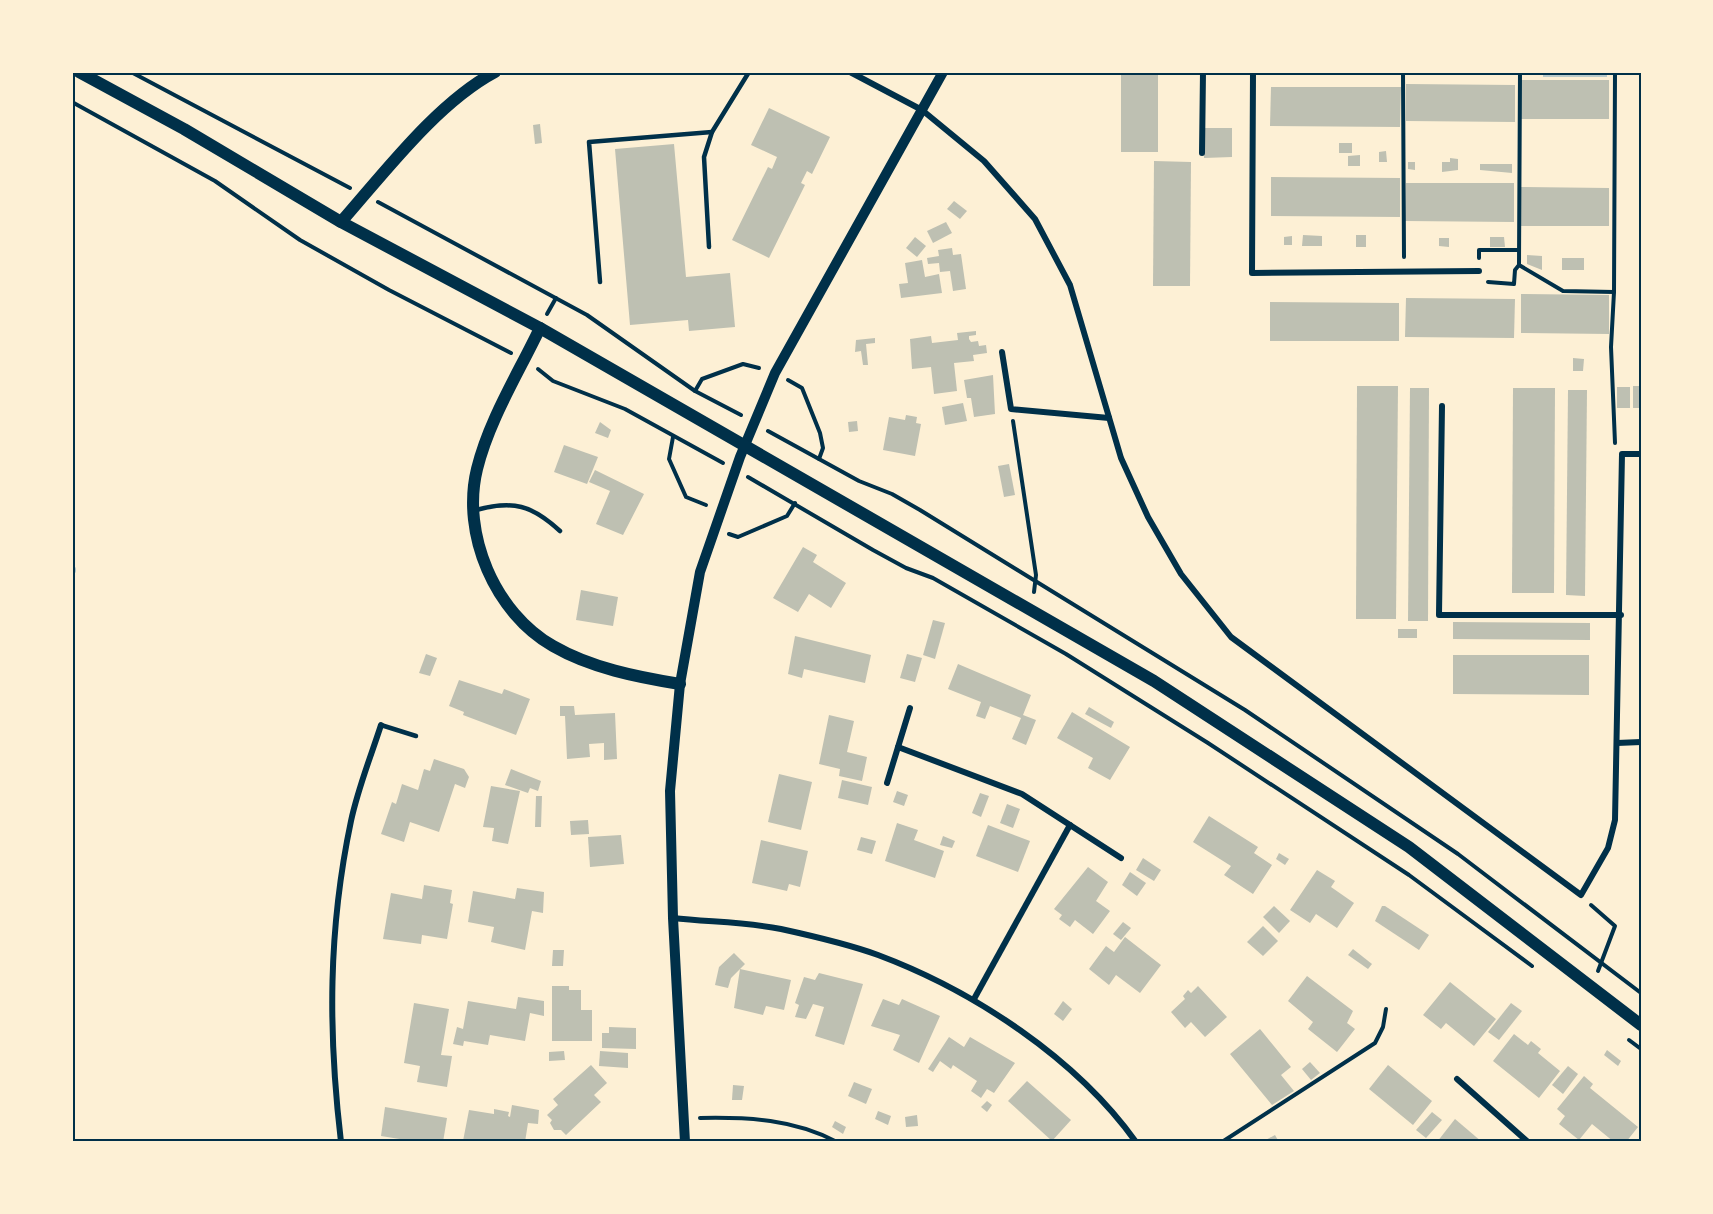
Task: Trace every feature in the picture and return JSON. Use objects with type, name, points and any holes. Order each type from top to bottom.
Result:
[{"type":"main road","points":[[79,72],[184,129],[341,222],[540,328],[1154,681],[1399,841],[1593,986],[1641,1025]]},
{"type":"main road","points":[[341,222],[423,130],[483,79],[495,72]]},
{"type":"main road","points":[[540,328],[486,442],[476,471],[473,511],[480,551],[492,579],[520,620],[552,646],[589,663],[680,684]]},
{"type":"street","points":[[850,72],[922,110],[984,161],[1035,219],[1070,285],[1121,458],[1148,518],[1181,574],[1231,637],[1581,895],[1608,848],[1615,820],[1622,454],[1641,454]]},
{"type":"street","points":[[685,1142],[673,918],[670,791],[680,684],[700,572],[720,511],[775,373],[943,72]]},
{"type":"street","points":[[1202,153],[1203,72]]},
{"type":"street","points":[[1253,72],[1252,273],[1479,271]]},
{"type":"street","points":[[1002,352],[1011,409],[1109,418]]},
{"type":"street","points":[[1442,406],[1439,615],[1620,615]]},
{"type":"street","points":[[887,783],[910,708]]},
{"type":"street","points":[[341,1142],[333,1075],[331,1008],[335,912],[351,818],[381,725]]},
{"type":"street","points":[[1617,743],[1641,742]]},
{"type":"street","points":[[898,747],[1022,794],[1121,858]]},
{"type":"street","points":[[974,999],[1070,825]]},
{"type":"street","points":[[673,918],[779,929],[856,949],[878,955],[974,999],[1060,1061],[1124,1125],[1136,1142]]},
{"type":"street","points":[[1457,1079],[1528,1142]]},
{"type":"lane","points":[[709,247],[704,157],[712,132],[749,72]]},
{"type":"lane","points":[[600,282],[589,142],[712,132]]},
{"type":"lane","points":[[473,511],[496,504],[520,506],[542,515],[560,531]]},
{"type":"lane","points":[[381,725],[416,736]]},
{"type":"path","points":[[131,72],[342,184]]},
{"type":"path","points":[[1403,72],[1404,272]]},
{"type":"path","points":[[1519,250],[1479,250],[1478,282],[1514,284],[1515,270],[1519,265],[1520,72]]},
{"type":"path","points":[[1616,72],[1614,292],[1611,346],[1613,440],[1622,454]]},
{"type":"path","points":[[72,102],[215,181],[300,240],[389,290],[525,360],[554,381],[625,409],[703,453]]},
{"type":"path","points":[[395,210],[587,315],[695,391],[720,403]]},
{"type":"path","points":[[1519,265],[1563,291],[1614,292]]},
{"type":"path","points":[[695,391],[702,380],[743,364]]},
{"type":"path","points":[[802,388],[820,433],[823,448],[819,459]]},
{"type":"path","points":[[1011,409],[1036,575],[1030,610]]},
{"type":"path","points":[[673,437],[669,459],[686,497],[720,511]]},
{"type":"path","points":[[782,496],[873,550],[906,568],[933,578],[1066,654],[1198,736],[1409,875],[1537,970]]},
{"type":"path","points":[[738,537],[787,516],[795,503]]},
{"type":"path","points":[[1581,895],[1615,926],[1593,986]]},
{"type":"path","points":[[1222,1142],[1375,1043],[1383,1027],[1386,1009]]},
{"type":"path","points":[[1624,1036],[1641,1050]]},
{"type":"path","points":[[684,1119],[741,1117],[791,1123],[837,1142]]},
{"type":"shaded area","points":[[1543,72],[1607,72],[1607,77],[1543,77]]},
{"type":"building","points":[[1121,72],[1158,72],[1158,152],[1121,152]]},
{"type":"building","points":[[1521,80],[1609,80],[1609,119],[1521,119]]},
{"type":"building","points":[[1406,84],[1515,85],[1515,122],[1406,121]]},
{"type":"building","points":[[1271,87],[1401,87],[1400,127],[1270,126]]},
{"type":"building","points":[[769,108],[830,137],[812,174],[807,171],[801,183],[805,185],[769,258],[732,240],[768,167],[772,169],[777,157],[751,145]]},
{"type":"building","points":[[540,124],[542,143],[535,144],[533,125]]},
{"type":"building","points":[[1204,128],[1232,128],[1232,157],[1204,158]]},
{"type":"building","points":[[1339,143],[1352,143],[1352,153],[1339,153]]},
{"type":"building","points":[[674,144],[686,277],[730,273],[735,327],[689,331],[688,320],[630,325],[615,149]]},
{"type":"building","points":[[1386,151],[1387,162],[1379,162],[1379,152]]},
{"type":"building","points":[[1360,155],[1360,166],[1348,166],[1348,156]]},
{"type":"building","points":[[1450,158],[1458,159],[1458,170],[1442,172],[1442,162],[1450,162]]},
{"type":"building","points":[[1154,161],[1191,162],[1190,286],[1153,286]]},
{"type":"building","points":[[1408,162],[1415,162],[1415,170],[1408,169]]},
{"type":"building","points":[[1480,164],[1512,164],[1512,173],[1480,170]]},
{"type":"building","points":[[1271,177],[1400,178],[1400,217],[1271,216]]},
{"type":"building","points":[[1406,183],[1514,183],[1514,222],[1405,221]]},
{"type":"building","points":[[1521,187],[1609,188],[1609,226],[1521,226]]},
{"type":"building","points":[[954,201],[967,211],[960,219],[947,209]]},
{"type":"building","points":[[946,222],[952,233],[933,243],[927,231]]},
{"type":"building","points":[[1303,235],[1322,236],[1322,246],[1302,246]]},
{"type":"building","points":[[1356,235],[1366,235],[1366,247],[1356,247]]},
{"type":"building","points":[[1292,236],[1292,245],[1284,245],[1284,237]]},
{"type":"building","points":[[915,237],[926,246],[917,257],[906,248]]},
{"type":"building","points":[[1490,237],[1504,237],[1505,247],[1490,247]]},
{"type":"building","points":[[1439,238],[1449,238],[1449,247],[1439,246]]},
{"type":"building","points":[[952,248],[953,255],[961,254],[966,289],[953,291],[950,271],[940,272],[939,263],[928,264],[927,258],[939,256],[938,250]]},
{"type":"building","points":[[1527,255],[1542,256],[1542,270],[1527,264]]},
{"type":"building","points":[[1562,258],[1584,258],[1584,270],[1562,270]]},
{"type":"building","points":[[922,260],[925,277],[939,274],[942,293],[901,298],[899,284],[908,283],[905,263]]},
{"type":"building","points":[[1521,294],[1609,295],[1609,334],[1521,333]]},
{"type":"building","points":[[1406,298],[1515,299],[1514,338],[1405,337]]},
{"type":"building","points":[[1270,302],[1399,303],[1399,341],[1270,341]]},
{"type":"building","points":[[976,331],[976,335],[969,336],[969,339],[971,342],[978,341],[979,346],[986,345],[987,353],[973,355],[974,361],[954,363],[957,391],[934,394],[931,367],[912,369],[910,339],[931,336],[932,343],[958,340],[957,333]]},
{"type":"building","points":[[875,338],[875,343],[866,344],[868,365],[863,365],[861,351],[855,352],[856,340]]},
{"type":"building","points":[[1573,358],[1584,359],[1583,371],[1573,371]]},
{"type":"building","points":[[993,375],[995,414],[974,417],[971,398],[967,398],[964,380]]},
{"type":"building","points":[[1357,386],[1398,386],[1396,619],[1356,619]]},
{"type":"building","points":[[1633,386],[1641,386],[1641,408],[1633,408]]},
{"type":"building","points":[[1617,387],[1630,387],[1630,408],[1617,408]]},
{"type":"building","points":[[1410,388],[1429,388],[1428,621],[1408,621]]},
{"type":"building","points":[[1513,388],[1555,388],[1554,593],[1512,593]]},
{"type":"building","points":[[1568,390],[1587,390],[1585,596],[1566,595]]},
{"type":"building","points":[[963,403],[967,421],[945,425],[942,407]]},
{"type":"building","points":[[906,415],[917,417],[916,423],[921,424],[915,456],[883,450],[889,417],[905,420]]},
{"type":"building","points":[[857,421],[858,431],[849,432],[848,422]]},
{"type":"building","points":[[600,422],[611,430],[608,438],[595,433]]},
{"type":"building","points":[[564,445],[598,457],[587,484],[554,472]]},
{"type":"building","points":[[1009,464],[1015,495],[1004,497],[998,466]]},
{"type":"building","points":[[595,470],[644,494],[623,535],[596,524],[610,491],[589,482]]},
{"type":"building","points":[[803,547],[817,555],[813,562],[846,583],[831,608],[809,594],[798,612],[773,598]]},
{"type":"building","points":[[581,590],[618,597],[613,626],[576,620]]},
{"type":"building","points":[[933,620],[945,623],[935,659],[923,655]]},
{"type":"building","points":[[1453,622],[1590,623],[1590,640],[1453,639]]},
{"type":"building","points":[[1398,629],[1417,629],[1417,638],[1398,638]]},
{"type":"building","points":[[795,636],[871,655],[865,683],[804,669],[802,678],[788,674]]},
{"type":"building","points":[[426,654],[437,658],[430,676],[419,673]]},
{"type":"building","points":[[907,654],[922,658],[915,682],[900,678]]},
{"type":"building","points":[[1453,655],[1589,655],[1589,695],[1453,694]]},
{"type":"building","points":[[958,664],[1031,695],[1023,715],[1036,720],[1026,745],[1012,739],[1021,718],[990,706],[985,719],[976,716],[981,702],[948,689]]},
{"type":"building","points":[[459,680],[502,694],[504,689],[530,699],[516,735],[463,715],[464,712],[449,706]]},
{"type":"building","points":[[560,706],[574,706],[575,715],[615,713],[617,759],[604,760],[604,743],[589,744],[590,757],[567,759],[565,716],[560,716]]},
{"type":"building","points":[[1089,707],[1114,722],[1111,728],[1085,714]]},
{"type":"building","points":[[1072,712],[1130,747],[1110,780],[1088,768],[1093,758],[1057,738]]},
{"type":"building","points":[[829,715],[854,721],[847,752],[867,757],[862,781],[839,776],[840,769],[819,764]]},
{"type":"building","points":[[434,759],[464,769],[469,777],[465,788],[455,784],[439,832],[410,822],[404,842],[381,834],[392,802],[396,804],[402,784],[418,790],[424,769],[430,771]]},
{"type":"building","points":[[511,769],[541,781],[538,791],[530,788],[528,793],[505,785]]},
{"type":"building","points":[[779,774],[812,782],[801,830],[768,822]]},
{"type":"building","points":[[842,780],[872,787],[868,805],[838,798]]},
{"type":"building","points":[[491,786],[520,791],[508,844],[492,841],[494,828],[483,827]]},
{"type":"building","points":[[897,791],[908,795],[904,806],[893,802]]},
{"type":"building","points":[[980,793],[989,796],[981,817],[972,813]]},
{"type":"building","points":[[536,796],[542,796],[541,827],[535,827]]},
{"type":"building","points":[[1007,804],[1020,809],[1013,828],[1000,823]]},
{"type":"building","points":[[1209,816],[1258,847],[1254,853],[1272,865],[1253,894],[1224,875],[1231,866],[1193,842]]},
{"type":"building","points":[[588,820],[589,834],[571,835],[570,821]]},
{"type":"building","points":[[897,823],[918,830],[914,840],[944,851],[935,878],[885,861]]},
{"type":"building","points":[[988,825],[1030,841],[1018,872],[976,856]]},
{"type":"building","points":[[621,835],[624,864],[590,867],[588,837]]},
{"type":"building","points":[[943,836],[955,841],[952,848],[940,845]]},
{"type":"building","points":[[861,837],[876,841],[872,854],[857,850]]},
{"type":"building","points":[[761,840],[808,851],[800,887],[789,884],[787,891],[752,883]]},
{"type":"building","points":[[1279,853],[1289,859],[1285,865],[1276,859]]},
{"type":"building","points":[[1143,858],[1161,870],[1154,881],[1136,870]]},
{"type":"building","points":[[1088,867],[1108,882],[1096,901],[1110,911],[1093,934],[1075,920],[1070,927],[1059,919],[1062,915],[1054,909]]},
{"type":"building","points":[[1317,870],[1335,881],[1331,887],[1354,903],[1337,928],[1316,914],[1310,923],[1290,910]]},
{"type":"building","points":[[1130,872],[1146,883],[1137,896],[1122,885]]},
{"type":"building","points":[[424,885],[452,890],[450,903],[453,904],[447,939],[422,935],[421,944],[383,939],[391,893],[422,899]]},
{"type":"building","points":[[517,888],[544,892],[543,913],[532,911],[525,950],[491,942],[494,927],[468,922],[473,891],[515,899]]},
{"type":"building","points":[[1274,906],[1290,921],[1279,933],[1263,917]]},
{"type":"building","points":[[1382,906],[1429,935],[1419,950],[1375,921]]},
{"type":"building","points":[[1123,922],[1131,928],[1121,940],[1113,934]]},
{"type":"building","points":[[1263,926],[1278,941],[1263,956],[1247,942]]},
{"type":"building","points":[[1125,937],[1161,965],[1140,993],[1116,975],[1109,985],[1089,969],[1106,946],[1114,952]]},
{"type":"building","points":[[1353,949],[1372,964],[1368,969],[1348,955]]},
{"type":"building","points":[[553,950],[564,950],[563,966],[552,966]]},
{"type":"building","points":[[734,953],[745,964],[731,978],[728,988],[715,985],[719,967]]},
{"type":"building","points":[[740,969],[791,980],[784,1010],[766,1006],[763,1015],[734,1008]]},
{"type":"building","points":[[819,973],[863,984],[844,1045],[815,1036],[824,1007],[813,1004],[806,1019],[795,1017],[799,1005],[795,1003],[804,977],[815,980]]},
{"type":"building","points":[[1307,976],[1353,1011],[1347,1023],[1355,1029],[1337,1052],[1308,1029],[1313,1022],[1288,1001]]},
{"type":"building","points":[[1450,982],[1496,1019],[1474,1046],[1446,1023],[1441,1029],[1423,1015]]},
{"type":"building","points":[[552,986],[569,986],[569,990],[581,990],[581,1010],[592,1010],[592,1041],[552,1041]]},
{"type":"building","points":[[1198,986],[1227,1017],[1205,1037],[1191,1022],[1185,1028],[1171,1012],[1185,999],[1183,996],[1188,990],[1191,993]]},
{"type":"building","points":[[518,997],[544,1001],[544,1016],[530,1013],[525,1041],[490,1035],[488,1045],[464,1041],[463,1046],[453,1044],[457,1027],[463,1029],[468,1001],[516,1009]]},
{"type":"building","points":[[883,999],[899,1005],[902,999],[940,1016],[919,1063],[893,1050],[900,1035],[871,1026]]},
{"type":"building","points":[[1063,1001],[1072,1009],[1063,1021],[1054,1014]]},
{"type":"building","points":[[414,1003],[449,1009],[441,1055],[452,1056],[447,1087],[417,1082],[420,1066],[404,1063]]},
{"type":"building","points":[[1511,1003],[1522,1011],[1499,1040],[1488,1032]]},
{"type":"building","points":[[609,1027],[636,1028],[636,1049],[602,1048],[602,1033],[609,1033]]},
{"type":"building","points":[[1260,1029],[1291,1067],[1281,1075],[1294,1091],[1272,1105],[1230,1054]]},
{"type":"building","points":[[1514,1034],[1528,1045],[1531,1041],[1541,1049],[1538,1053],[1560,1071],[1539,1098],[1493,1061]]},
{"type":"building","points":[[949,1037],[964,1047],[970,1037],[1015,1063],[994,1093],[987,1089],[981,1098],[971,1091],[977,1081],[953,1065],[951,1069],[940,1061],[933,1072],[928,1069]]},
{"type":"building","points":[[1607,1050],[1621,1061],[1618,1066],[1604,1055]]},
{"type":"building","points":[[564,1051],[565,1060],[549,1061],[549,1052]]},
{"type":"building","points":[[600,1051],[628,1053],[628,1068],[599,1066]]},
{"type":"building","points":[[1310,1062],[1320,1073],[1311,1080],[1302,1069]]},
{"type":"building","points":[[591,1065],[607,1083],[594,1095],[601,1102],[566,1135],[561,1130],[554,1130],[550,1123],[552,1120],[547,1115],[558,1105],[553,1099]]},
{"type":"building","points":[[1388,1065],[1432,1101],[1413,1125],[1369,1089]]},
{"type":"building","points":[[1568,1066],[1578,1074],[1563,1094],[1552,1085]]},
{"type":"building","points":[[1584,1076],[1593,1084],[1590,1088],[1638,1127],[1626,1142],[1614,1142],[1592,1124],[1579,1140],[1559,1124],[1565,1116],[1557,1109]]},
{"type":"building","points":[[1027,1081],[1071,1120],[1052,1141],[1008,1101]]},
{"type":"building","points":[[854,1082],[872,1089],[866,1104],[848,1096]]},
{"type":"building","points":[[733,1085],[744,1086],[742,1100],[732,1100]]},
{"type":"building","points":[[987,1101],[992,1105],[987,1112],[981,1107]]},
{"type":"building","points":[[512,1105],[539,1110],[538,1124],[528,1123],[525,1142],[463,1141],[469,1110],[494,1114],[494,1109],[509,1112],[510,1117]]},
{"type":"building","points":[[385,1107],[447,1118],[443,1142],[418,1142],[381,1136]]},
{"type":"building","points":[[878,1111],[891,1116],[888,1125],[875,1119]]},
{"type":"building","points":[[1432,1112],[1442,1120],[1426,1138],[1416,1130]]},
{"type":"building","points":[[917,1115],[918,1126],[906,1127],[905,1117]]},
{"type":"building","points":[[1455,1119],[1482,1142],[1437,1142]]},
{"type":"building","points":[[835,1121],[846,1127],[843,1134],[832,1127]]},
{"type":"building","points":[[1275,1135],[1279,1142],[1262,1142]]}]
